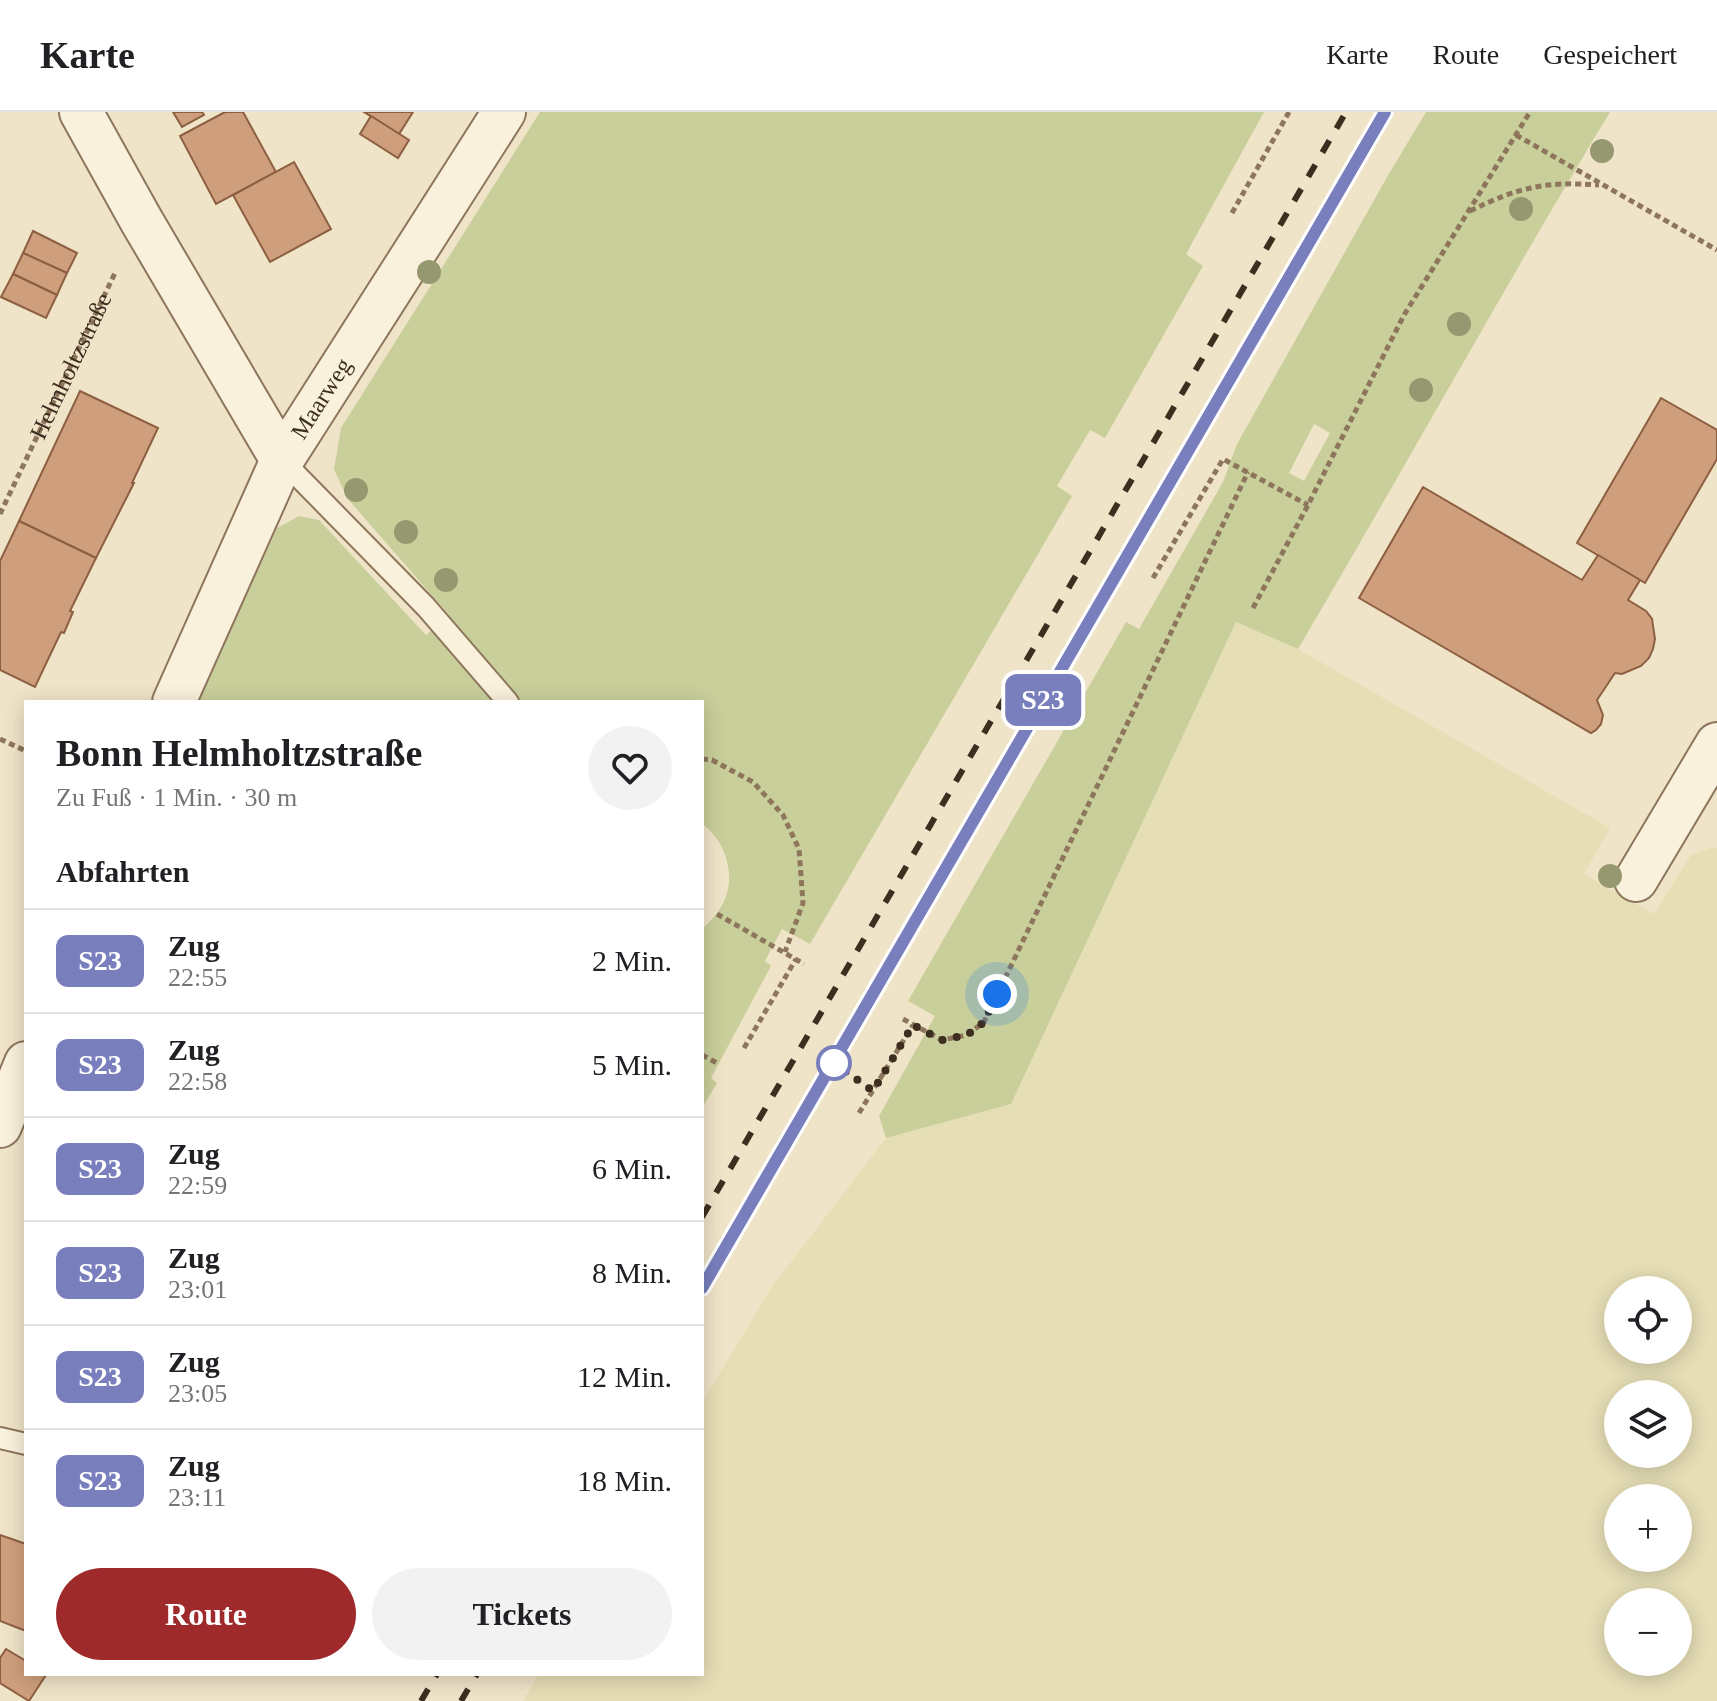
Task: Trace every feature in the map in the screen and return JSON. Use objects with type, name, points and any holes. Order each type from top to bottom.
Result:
[{"type":"street","points":[[81,112],[282,460]]},
{"type":"street","name":"Maarweg","points":[[175,700],[282,460],[504,112]]},
{"type":"street","points":[[1636,880],[1702,806],[1717,744]]},
{"type":"street","points":[[0,1126],[24,1068]]},
{"type":"lane","points":[[282,460],[426,607],[506,700]]},
{"type":"lane","points":[[0,1438],[24,1444]]},
{"type":"path","points":[[1232,213],[1289,112]]},
{"type":"path","points":[[1253,608],[1404,315],[1530,112]]},
{"type":"path","points":[[1516,135],[1717,250]]},
{"type":"path","points":[[1467,212],[1502,195],[1536,185],[1604,185]]},
{"type":"path","name":"Helmholtzstraße","points":[[0,514],[141,220]]},
{"type":"path","points":[[1153,578],[1223,459],[1308,505]]},
{"type":"path","points":[[903,1019],[942,1040],[967,1035],[984,1022],[1248,472]]},
{"type":"path","points":[[0,739],[24,750]]},
{"type":"path","points":[[704,759],[712,760],[753,782],[783,815],[799,849],[803,903],[785,952]]},
{"type":"path","points":[[717,914],[804,964]]},
{"type":"path","points":[[744,1048],[796,959]]},
{"type":"path","points":[[859,1113],[913,1025]]},
{"type":"path","points":[[704,1056],[719,1064]]},
{"type":"shaded area","points":[[1236,622],[1298,649],[1610,828],[1584,874],[1654,914],[1691,855],[1714,847],[1717,849],[1717,1701],[523,1701],[538,1676],[704,1676],[704,1400],[771,1288],[886,1138],[1011,1104]]},
{"type":"green space","points":[[540,112],[1264,112],[1186,254],[1203,266],[1105,438],[1090,430],[1057,486],[1072,496],[810,944],[782,929],[765,961],[771,966],[711,1078],[717,1083],[704,1105],[704,927],[723,904],[729,874],[721,846],[704,826],[704,700],[199,700],[277,528],[299,516],[319,520],[426,635],[449,615],[347,498],[334,469],[341,428]]},
{"type":"green space","points":[[1426,112],[1610,112],[1298,649],[1236,622],[1011,1104],[886,1138],[879,1116],[935,1016],[908,1001],[1126,622],[1139,629],[1223,482],[1237,444]],"holes":[[[1314,424],[1330,433],[1304,481],[1289,473]]]},
{"type":"building","points":[[173,112],[202,112],[204,115],[182,127]]},
{"type":"building","points":[[225,112],[243,112],[276,172],[216,204],[180,136]]},
{"type":"building","points":[[364,112],[413,112],[399,134]]},
{"type":"building","points":[[371,116],[409,140],[398,158],[360,134]]},
{"type":"building","points":[[294,162],[331,229],[270,262],[233,195]]},
{"type":"building","points":[[33,231],[77,253],[67,273],[23,253]]},
{"type":"building","points":[[23,253],[67,273],[57,295],[13,274]]},
{"type":"building","points":[[13,274],[57,295],[46,318],[1,297]]},
{"type":"building","points":[[80,391],[158,428],[96,558],[19,521]]},
{"type":"building","points":[[1661,398],[1717,430],[1717,459],[1645,583],[1577,543]]},
{"type":"building","points":[[1423,487],[1582,580],[1598,555],[1640,580],[1628,600],[1646,611],[1652,619],[1653,649],[1641,666],[1622,674],[1615,673],[1597,700],[1603,715],[1596,730],[1591,733],[1359,598]]},
{"type":"building","points":[[19,521],[96,558],[70,611],[73,612],[64,633],[61,632],[35,687],[0,670],[0,561]]},
{"type":"building","points":[[0,1535],[24,1543],[24,1630],[0,1621]]},
{"type":"building","points":[[6,1649],[24,1660],[24,1676],[45,1676],[29,1701],[0,1683],[0,1658]]},
{"type":"railway","points":[[704,1214],[1346,112]]},
{"type":"railway","points":[[704,1285],[1385,112]]},
{"type":"railway","points":[[421,1701],[436,1676]]},
{"type":"railway","points":[[461,1701],[476,1676]]},
{"type":"train","name":"S23","points":[[704,1285],[1385,112]]},
{"type":"route","points":[[834,1063],[873,1091],[913,1025],[942,1040],[967,1035],[984,1022],[997,994]]}]
